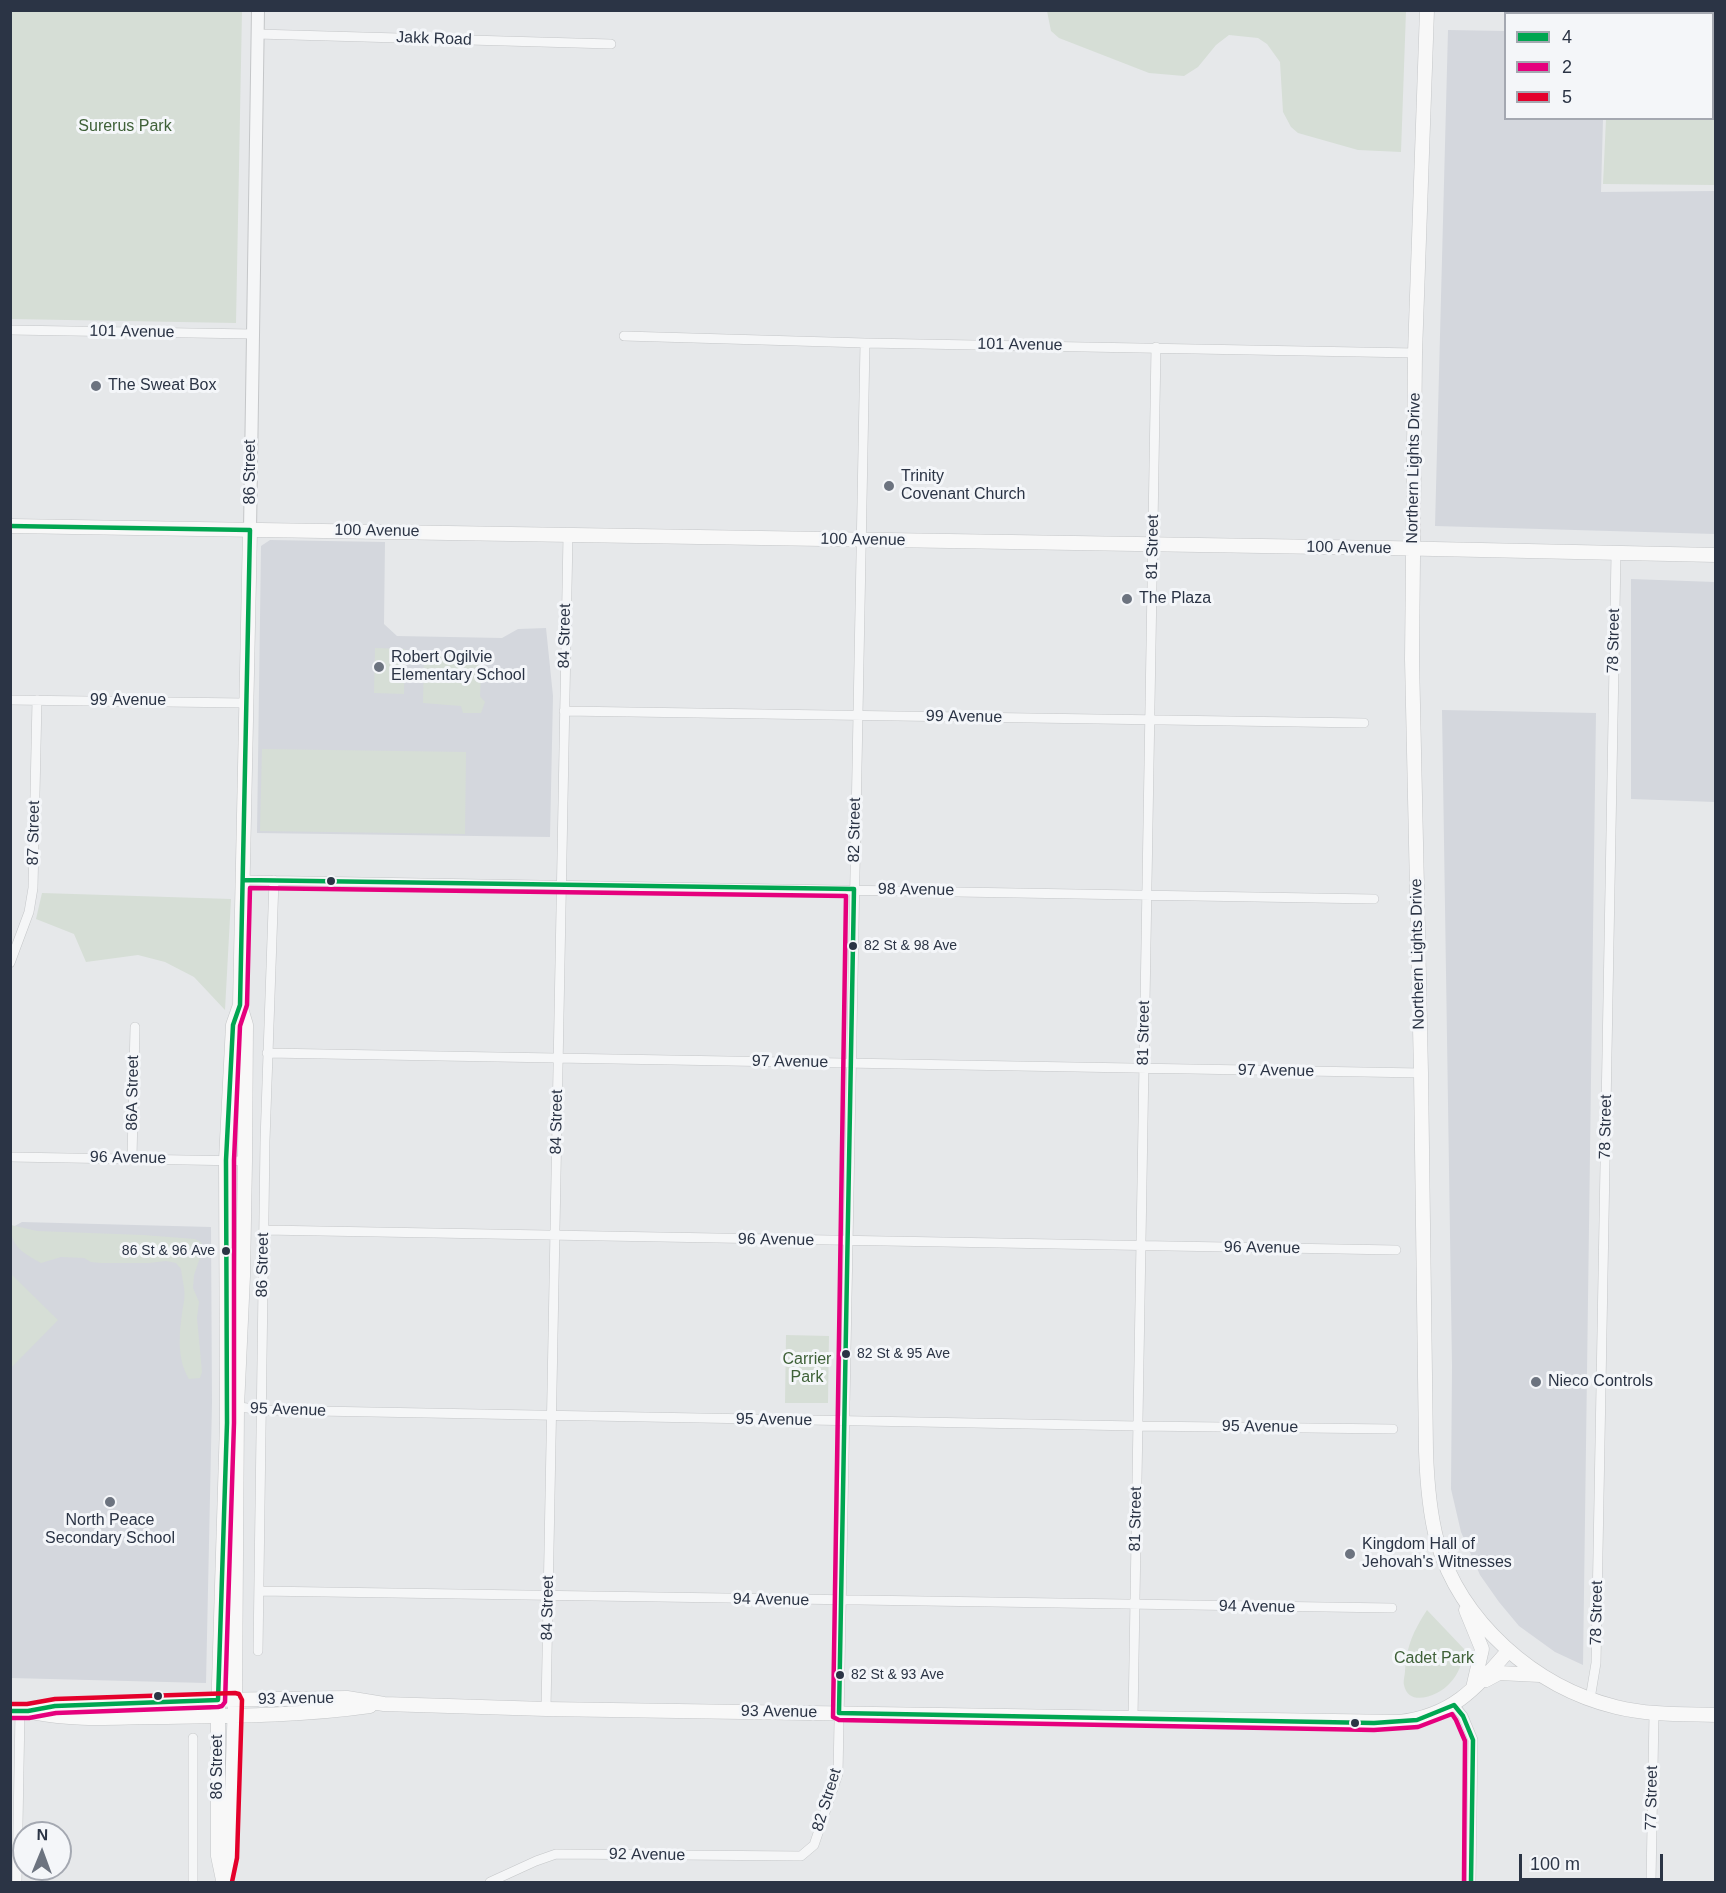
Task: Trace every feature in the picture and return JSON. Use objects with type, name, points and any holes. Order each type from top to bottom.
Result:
[{"type":"main road","name":"Northern Lights Drive","points":[[1427,10],[1415,353],[1412,659],[1427,1483],[1430,1509],[1437,1541],[1455,1583],[1484,1626],[1508,1651],[1540,1675],[1590,1699],[1616,1707],[1653,1713],[1716,1715]]},
{"type":"main road","name":"100 Avenue","points":[[10,526],[1716,555]]},
{"type":"main road","name":"86 Street","points":[[224,1882],[230,1858],[236,1700],[226,1160],[233,1025],[240,1005],[250,530]]},
{"type":"main road","name":"86 Street","points":[[224,1882],[218,1856],[218,1700],[232,1406],[243,1276],[246,1025],[240,1005]]},
{"type":"main road","points":[[1455,1583],[1482,1649],[1472,1690]]},
{"type":"main road","name":"93 Avenue","points":[[19,1711],[55,1706],[347,1698],[384,1704],[546,1709],[1399,1722],[1426,1718],[1454,1705],[1472,1690],[1508,1651]]},
{"type":"main road","points":[[1472,1690],[1499,1673],[1540,1675]]},
{"type":"main road","name":"93 Avenue","points":[[19,1711],[55,1716],[235,1716],[287,1714],[384,1704]]},
{"type":"street","name":"86 Street","points":[[250,530],[258,10]]},
{"type":"street","name":"Jakk Road","points":[[257,34],[611,44]]},
{"type":"street","name":"101 Avenue","points":[[10,330],[253,334]]},
{"type":"street","name":"101 Avenue","points":[[624,336],[865,343],[1415,353]]},
{"type":"street","name":"82 Street","points":[[808,1852],[814,1845],[838,1774],[865,343]]},
{"type":"street","name":"81 Street","points":[[1133,1718],[1156,347]]},
{"type":"street","name":"84 Street","points":[[546,1709],[568,535]]},
{"type":"street","name":"78 Street","points":[[1590,1699],[1596,1651],[1616,554]]},
{"type":"street","name":"99 Avenue","points":[[10,700],[245,703]]},
{"type":"street","name":"87 Street","points":[[10,963],[29,912],[33,888],[37,700]]},
{"type":"street","name":"99 Avenue","points":[[564,711],[1364,723]]},
{"type":"street","name":"98 Avenue","points":[[243,879],[1374,899]]},
{"type":"street","name":"86 Street","points":[[258,1651],[267,1053],[274,880]]},
{"type":"street","name":"86A Street","points":[[132,1158],[135,1027]]},
{"type":"street","name":"97 Avenue","points":[[267,1053],[1144,1070],[1421,1073]]},
{"type":"street","name":"96 Avenue","points":[[10,1157],[245,1161]]},
{"type":"street","name":"96 Avenue","points":[[264,1230],[1396,1250]]},
{"type":"street","name":"95 Avenue","points":[[232,1406],[262,1410],[552,1416],[1393,1429]]},
{"type":"street","name":"94 Avenue","points":[[259,1591],[1392,1608]]},
{"type":"street","points":[[1454,1705],[1463,1716],[1473,1740],[1472,1882]]},
{"type":"street","points":[[17,1882],[19,1711]]},
{"type":"street","name":"77 Street","points":[[1651,1882],[1653,1713]]},
{"type":"street","name":"86 Street","points":[[193,1882],[194,1738]]},
{"type":"street","name":"92 Avenue","points":[[490,1882],[556,1854],[784,1857],[801,1856],[808,1852]]},
{"type":"shaded area","points":[[1448,30],[1504,31],[1504,120],[1603,120],[1601,192],[1715,191],[1715,534],[1435,526]]},
{"type":"shaded area","name":"Robert Ogilvie Elementary School","points":[[270,540],[385,542],[384,624],[397,636],[502,638],[518,629],[546,628],[553,696],[550,837],[257,833],[261,546]]},
{"type":"shaded area","points":[[1631,579],[1715,582],[1715,802],[1631,799]]},
{"type":"shaded area","points":[[1442,710],[1596,713],[1583,1665],[1555,1652],[1519,1626],[1499,1602],[1480,1575],[1461,1532],[1451,1489],[1452,1366]]},
{"type":"shaded area","name":"North Peace Secondary School","points":[[22,1222],[211,1227],[212,1403],[206,1683],[11,1678],[11,1228]]},
{"type":"green space","points":[[1617,10],[1715,11],[1715,185],[1603,184],[1606,120],[1714,120],[1714,12],[1615,12]]},
{"type":"green space","name":"Surerus Park","points":[[10,11],[242,11],[236,323],[11,319]]},
{"type":"green space","points":[[1047,11],[1406,11],[1401,152],[1358,150],[1298,133],[1291,127],[1283,112],[1280,62],[1267,44],[1258,38],[1229,35],[1216,45],[1198,67],[1184,76],[1149,73],[1059,38],[1051,31]]},
{"type":"green space","points":[[375,648],[405,649],[404,694],[374,693]]},
{"type":"green space","points":[[424,654],[482,656],[480,696],[485,702],[481,713],[463,713],[461,706],[423,703]]},
{"type":"green space","points":[[262,749],[466,752],[465,834],[260,831]]},
{"type":"green space","points":[[42,893],[231,899],[225,1010],[194,977],[165,962],[138,955],[86,962],[74,934],[36,919]]},
{"type":"green space","points":[[11,1225],[37,1231],[143,1235],[195,1239],[201,1242],[203,1249],[194,1275],[193,1288],[199,1302],[197,1318],[202,1372],[200,1378],[189,1379],[182,1361],[180,1331],[185,1293],[181,1269],[176,1263],[166,1261],[101,1263],[91,1262],[84,1258],[61,1257],[41,1263],[19,1248],[13,1239]]},
{"type":"green space","points":[[10,1273],[58,1320],[11,1368],[10,1368]]},
{"type":"green space","name":"Carrier Park","points":[[786,1335],[829,1336],[828,1403],[785,1403]]},
{"type":"green space","name":"Cadet Park","points":[[1427,1610],[1465,1650],[1458,1672],[1450,1683],[1433,1695],[1418,1698],[1407,1692],[1404,1680],[1409,1646]]},
{"type":"transit line","name":"4","points":[[10,526],[250,530],[240,1005],[233,1025],[226,1160],[227,1423],[218,1700],[55,1706],[28,1711],[10,1711]]},
{"type":"transit line","name":"4","points":[[243,880],[854,889],[839,1713],[1374,1723],[1417,1720],[1454,1705],[1463,1716],[1473,1740],[1471,1882]]},
{"type":"transit line","name":"2","points":[[10,1718],[29,1718],[56,1713],[218,1707],[225,1702],[234,1423],[234,1160],[240,1026],[247,1005],[250,888],[846,896],[833,1717],[839,1720],[1374,1730],[1418,1727],[1452,1714],[1465,1741],[1464,1882]]},
{"type":"transit line","name":"5","points":[[10,1704],[27,1704],[55,1699],[239,1694],[242,1700],[237,1858],[232,1882]]},
{"type":"place","name":"The Sweat Box","points":[[96,386]]},
{"type":"place","name":"Trinity Covenant Church","points":[[889,486]]},
{"type":"place","name":"The Plaza","points":[[1127,599]]},
{"type":"place","name":"Robert Ogilvie Elementary School","points":[[379,667]]},
{"type":"place","name":"82 St & 98 Ave","points":[[853,946]]},
{"type":"place","name":"86 St & 96 Ave","points":[[226,1251]]},
{"type":"place","name":"82 St & 95 Ave","points":[[846,1354]]},
{"type":"place","name":"Nieco Controls","points":[[1536,1382]]},
{"type":"place","name":"North Peace Secondary School","points":[[110,1502]]},
{"type":"place","name":"Kingdom Hall of Jehovah's Witnesses","points":[[1350,1554]]},
{"type":"place","name":"82 St & 93 Ave","points":[[840,1675]]}]
